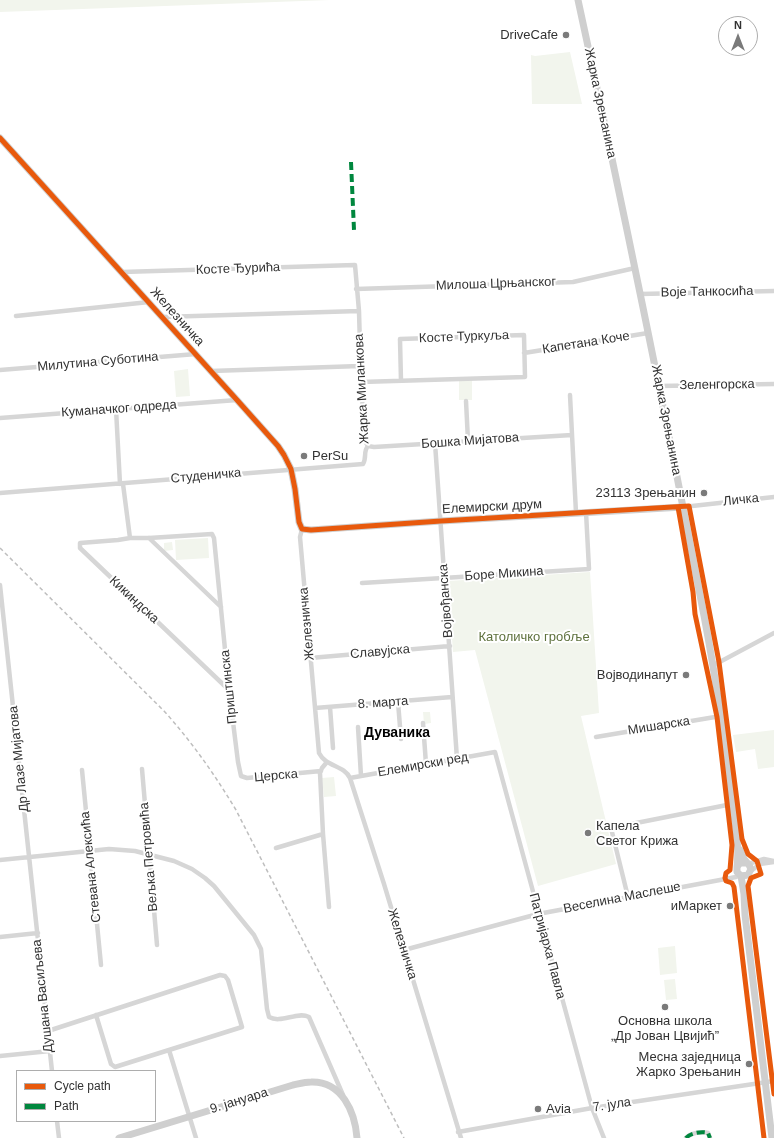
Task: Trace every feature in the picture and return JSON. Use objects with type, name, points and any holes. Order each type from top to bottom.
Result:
[{"type":"main road","name":"Жарка Зрењанина","points":[[578,0],[635,268],[714,665],[737,843],[738,872],[744,894],[745,915],[772,1138]]},
{"type":"main road","name":"Железничка","points":[[0,138],[278,446],[291,469],[296,489],[299,522],[302,529]]},
{"type":"main road","name":"Елемирски друм","points":[[302,529],[311,530],[683,507]]},
{"type":"main road","name":"Жарка Зрењанина","points":[[737,843],[749,868],[744,894]]},
{"type":"main road","points":[[740,863],[749,868],[744,877],[738,872],[740,863]]},
{"type":"main road","name":"9. јануара","points":[[119,1138],[306,1082],[317,1082],[327,1085],[343,1096],[356,1124],[358,1138]]},
{"type":"street","name":"Косте Ђурића","points":[[122,272],[355,266]]},
{"type":"street","name":"Жарка Миланкова","points":[[291,469],[363,464],[365,461],[365,450],[368,446],[365,441],[360,366],[359,311],[355,266]]},
{"type":"street","name":"Милоша Црњанског","points":[[356,289],[573,282],[635,268]]},
{"type":"street","name":"Воје Танкосића","points":[[640,294],[774,290]]},
{"type":"street","points":[[16,316],[149,302]]},
{"type":"street","points":[[162,317],[359,311]]},
{"type":"street","name":"Капетана Коче","points":[[524,353],[648,333]]},
{"type":"street","name":"Косте Туркуља","points":[[361,382],[401,381],[525,377],[524,335],[400,339],[401,381]]},
{"type":"street","name":"Милутина Суботина","points":[[0,370],[196,354]]},
{"type":"street","points":[[211,371],[360,366]]},
{"type":"street","name":"Зеленгорска","points":[[659,386],[774,384]]},
{"type":"street","points":[[570,395],[576,513]]},
{"type":"street","name":"Куманачког одреда","points":[[0,418],[238,400]]},
{"type":"street","points":[[466,401],[468,441]]},
{"type":"street","points":[[116,409],[121,484],[130,538]]},
{"type":"street","name":"Бошка Мијатова","points":[[368,446],[435,444],[572,435]]},
{"type":"street","name":"Војвођанска","points":[[435,444],[457,759]]},
{"type":"street","name":"Студеничка","points":[[0,493],[291,469]]},
{"type":"street","name":"Личка","points":[[683,507],[774,497]]},
{"type":"street","name":"Боре Микина","points":[[362,583],[590,569],[586,512]]},
{"type":"street","name":"Железничка","points":[[302,529],[300,537],[318,750],[321,757],[327,762]]},
{"type":"street","name":"Приштинска","points":[[130,538],[212,534],[214,538],[238,768]]},
{"type":"street","name":"Кикиндска","points":[[130,538],[105,542],[80,543],[79,547],[229,690]]},
{"type":"street","points":[[149,538],[221,606]]},
{"type":"street","name":"Др Лазе Мијатова","points":[[0,585],[38,933]]},
{"type":"street","points":[[714,665],[774,633]]},
{"type":"street","name":"Славујска","points":[[310,658],[450,646]]},
{"type":"street","name":"8. марта","points":[[315,708],[452,697]]},
{"type":"street","points":[[398,702],[401,739]]},
{"type":"street","points":[[330,707],[333,748]]},
{"type":"street","name":"Мишарска","points":[[596,736],[721,716]]},
{"type":"street","points":[[423,723],[426,764]]},
{"type":"street","points":[[358,727],[362,776]]},
{"type":"street","name":"Елемирски ред","points":[[350,778],[495,752]]},
{"type":"street","name":"Патријарха Павла","points":[[495,752],[592,1108],[604,1138]]},
{"type":"street","points":[[329,907],[323,834],[321,772],[327,762],[345,772],[350,778]]},
{"type":"street","name":"Церска","points":[[238,768],[241,776],[247,778],[321,772]]},
{"type":"street","name":"Вељка Петровића","points":[[142,769],[157,945]]},
{"type":"street","name":"Стевана Алексића","points":[[82,770],[101,965]]},
{"type":"street","name":"Железничка","points":[[350,778],[461,1138]]},
{"type":"street","points":[[628,897],[611,828],[732,804]]},
{"type":"street","points":[[276,848],[323,834]]},
{"type":"street","points":[[0,860],[89,850],[116,849],[149,854],[192,869],[214,886],[256,938],[261,949],[269,1017],[275,1019],[302,1015],[311,1020],[343,1096]]},
{"type":"street","points":[[749,868],[764,859],[774,862]]},
{"type":"street","points":[[749,868],[760,864],[774,862]]},
{"type":"street","name":"Веселина Маслеше","points":[[404,950],[538,914],[725,878],[738,872]]},
{"type":"street","name":"Душана Васиљева","points":[[0,937],[38,933],[52,1070]]},
{"type":"street","points":[[48,1031],[96,1015],[220,975],[225,976],[228,980],[242,1027],[115,1067],[111,1064],[96,1015]]},
{"type":"street","points":[[169,1050],[196,1138]]},
{"type":"street","points":[[0,1056],[50,1051]]},
{"type":"street","name":"7. јула","points":[[458,1132],[592,1108],[774,1081]]},
{"type":"street","points":[[57,1122],[59,1138]]},
{"type":"street","points":[[686,1138],[689,1135],[706,1132],[710,1138]]},
{"type":"green space","points":[[0,0],[330,0],[0,12]]},
{"type":"green space","points":[[570,52],[582,104],[532,104],[531,55],[535,56]]},
{"type":"green space","points":[[188,369],[190,396],[176,397],[174,371]]},
{"type":"green space","points":[[459,379],[472,379],[472,400],[459,400]]},
{"type":"green space","points":[[208,538],[209,558],[176,560],[175,540]]},
{"type":"green space","points":[[172,542],[173,550],[164,551],[164,543]]},
{"type":"green space","name":"Католичко гробље","points":[[590,572],[599,713],[581,716],[616,864],[538,886],[475,650],[453,652],[448,581]]},
{"type":"green space","points":[[423,712],[430,712],[431,723],[424,724]]},
{"type":"green space","points":[[774,730],[774,767],[758,769],[755,749],[736,752],[733,735]]},
{"type":"green space","points":[[334,777],[336,796],[324,797],[322,778]]},
{"type":"green space","points":[[675,946],[677,973],[660,975],[658,948]]},
{"type":"green space","points":[[675,979],[677,999],[666,1000],[664,980]]},
{"type":"railway","points":[[0,548],[164,711],[194,747],[220,784],[236,810],[404,1138]]},
{"type":"marked path","points":[[351,162],[354,230]]},
{"type":"marked path","points":[[686,1138],[693,1134],[703,1132],[708,1133],[710,1138]]},
{"type":"cycle path","points":[[0,138],[278,446],[291,469],[299,522],[302,529],[311,530],[689,506],[719,662],[742,839],[748,854],[757,861],[761,874],[751,878],[748,886],[774,1094]]},
{"type":"cycle path","points":[[678,507],[693,592],[695,614],[717,717],[732,845],[730,870],[726,873],[725,878],[726,881],[732,883],[734,887],[764,1138]]},
{"type":"place","name":"DriveCafe","points":[[566,35]]},
{"type":"place","name":"PerSu","points":[[304,456]]},
{"type":"place","name":"23113 Зрењанин","points":[[704,493]]},
{"type":"place","name":"Војводинапут","points":[[686,675]]},
{"type":"place","name":"Капела Светог Крижа","points":[[588,833]]},
{"type":"place","name":"иМаркет","points":[[730,906]]},
{"type":"place","name":"Основна школа „Др Јован Цвијић”","points":[[665,1007]]},
{"type":"place","name":"Месна заједница Жарко Зрењанин","points":[[749,1064]]},
{"type":"place","name":"Avia","points":[[538,1109]]},
{"type":"district","name":"Дуваника","points":[[397,733]]}]
